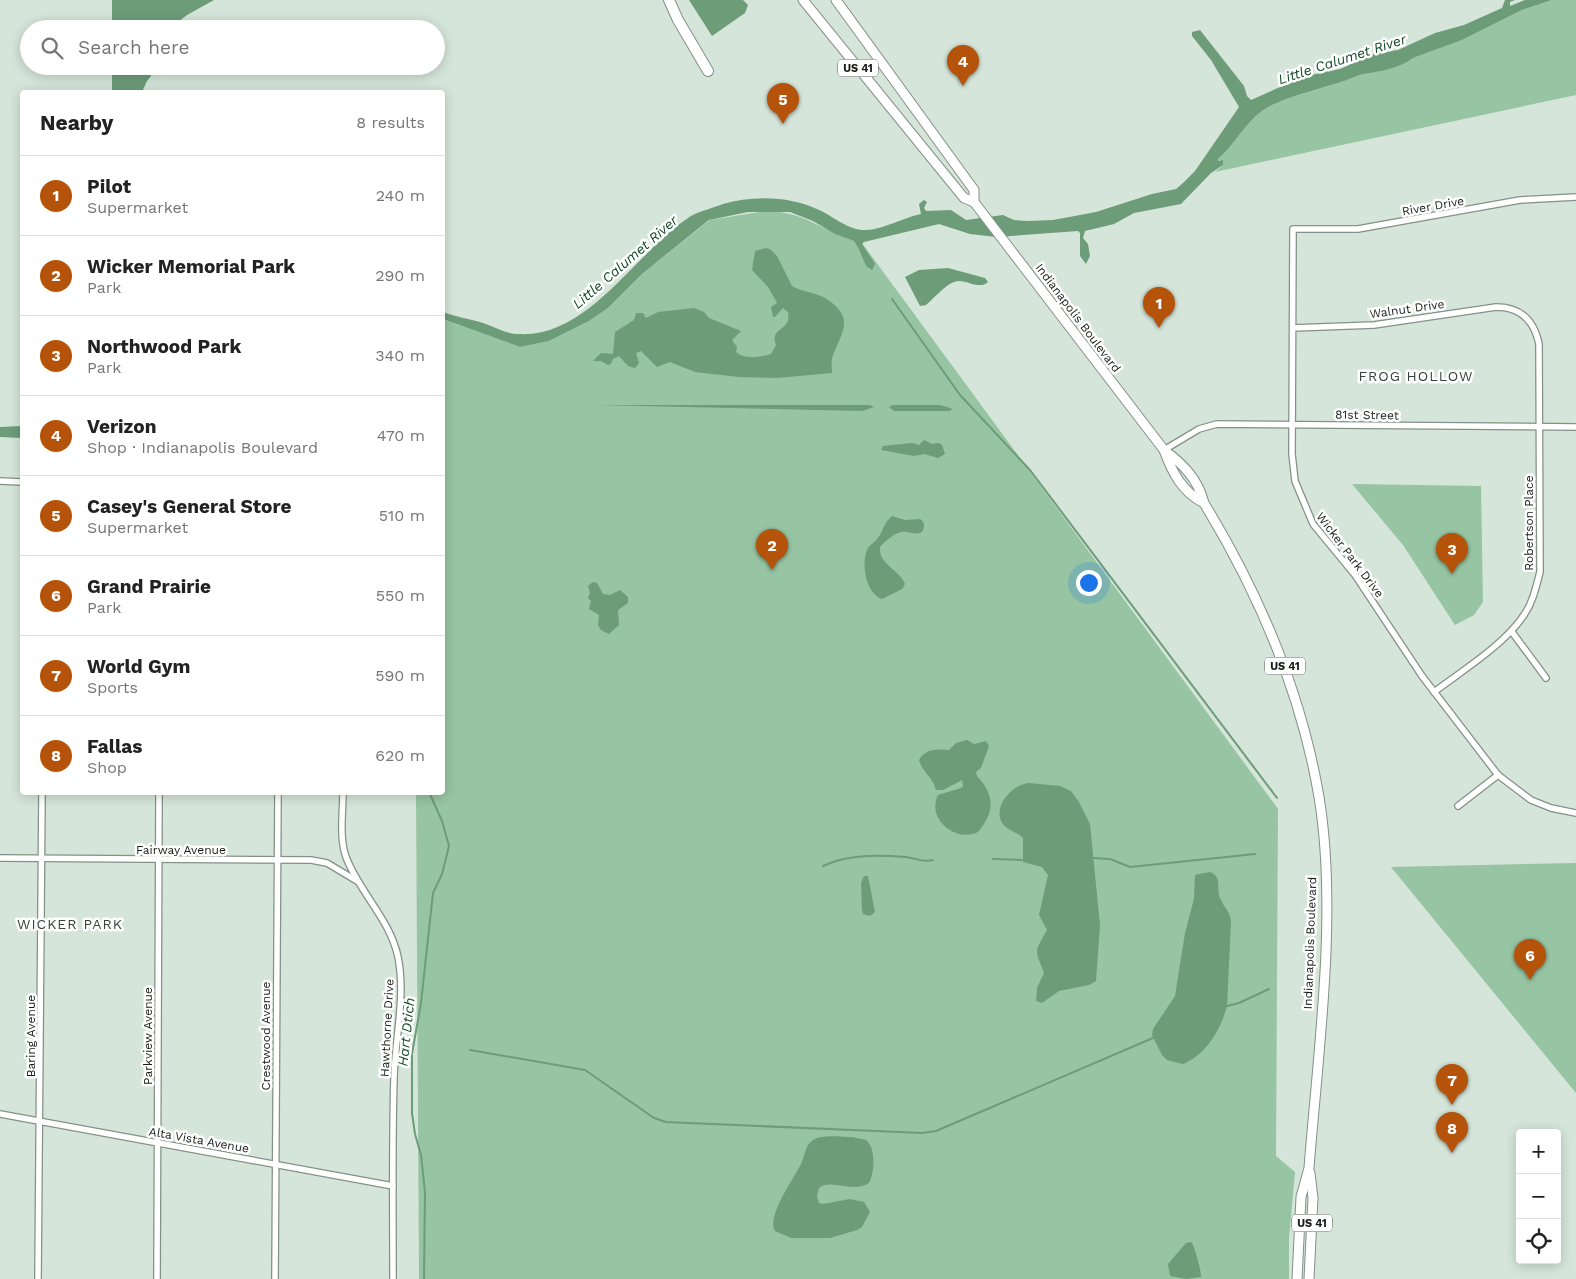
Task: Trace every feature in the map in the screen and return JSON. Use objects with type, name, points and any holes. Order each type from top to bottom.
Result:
[{"type":"highway","points":[[669,0],[678,20],[708,71]]},
{"type":"highway","name":"Indianapolis Boulevard","points":[[803,0],[964,198],[974,202],[1164,450],[1182,464],[1200,488],[1204,503],[1240,564],[1273,634],[1306,733],[1319,798],[1326,892],[1326,934],[1309,1168],[1301,1197],[1296,1279]]},
{"type":"highway","name":"Indianapolis Boulevard","points":[[836,0],[974,190],[974,202]]},
{"type":"highway","name":"Indianapolis Boulevard","points":[[1164,450],[1171,471],[1190,496],[1204,503]]},
{"type":"highway","name":"Indianapolis Boulevard","points":[[1309,1168],[1313,1198],[1309,1279]]},
{"type":"street","name":"River Drive","points":[[1292,228],[1358,229],[1520,200],[1576,197]]},
{"type":"street","name":"Wicker Park Drive","points":[[1292,228],[1292,454],[1295,481],[1309,518],[1321,537],[1355,575],[1434,692],[1498,775],[1531,800],[1551,808],[1569,812],[1576,811]]},
{"type":"street","name":"Walnut Drive","points":[[1293,328],[1374,325],[1496,307],[1514,309],[1523,313]]},
{"type":"street","name":"Robertson Place","points":[[1434,692],[1512,632],[1525,614],[1534,595],[1540,572],[1539,344],[1537,333],[1523,313]]},
{"type":"street","name":"81st Street","points":[[1164,450],[1187,434],[1207,425],[1576,427]]},
{"type":"street","points":[[0,481],[20,482]]},
{"type":"street","points":[[1512,632],[1546,678]]},
{"type":"street","points":[[1458,806],[1498,775]]},
{"type":"street","name":"Baring Avenue","points":[[38,1279],[42,795]]},
{"type":"street","name":"Parkview Avenue","points":[[157,1279],[159,795]]},
{"type":"street","name":"Crestwood Avenue","points":[[275,1279],[278,795]]},
{"type":"street","name":"Hawthorne Drive","points":[[343,795],[343,845],[345,855],[357,881],[394,942],[400,969],[401,1001],[394,1077],[394,1279]]},
{"type":"street","name":"Fairway Avenue","points":[[0,858],[277,859],[327,863],[357,881]]},
{"type":"street","name":"Alta Vista Avenue","points":[[0,1114],[394,1186]]},
{"type":"shaded area","points":[[112,0],[214,0],[181,20],[112,20]]},
{"type":"shaded area","points":[[689,0],[743,0],[748,5],[745,13],[712,36]]},
{"type":"shaded area","points":[[1505,0],[1515,0],[1510,2],[1510,6],[1525,0],[1552,0],[1522,10],[1462,40],[1413,58],[1396,67],[1360,75],[1296,95],[1263,110],[1249,123],[1218,159],[1218,161],[1223,160],[1223,165],[1211,173],[1181,204],[1134,213],[1114,224],[1085,231],[1083,238],[1088,244],[1090,256],[1086,264],[1080,256],[1080,233],[1078,231],[996,237],[970,234],[939,224],[864,242],[862,244],[875,264],[872,270],[866,266],[854,241],[835,234],[813,221],[790,212],[748,212],[709,220],[642,274],[608,308],[589,321],[549,341],[520,347],[445,320],[445,313],[514,334],[544,331],[568,322],[611,289],[651,249],[691,216],[735,201],[772,198],[796,202],[819,210],[848,226],[867,230],[921,214],[919,204],[924,200],[927,202],[924,208],[926,211],[951,210],[966,220],[1003,215],[1014,220],[1053,220],[1096,212],[1152,194],[1176,189],[1195,171],[1239,107],[1211,60],[1192,36],[1192,32],[1200,30],[1244,86],[1247,96],[1251,100],[1296,80],[1299,68],[1306,74],[1311,75],[1340,69],[1373,54],[1398,50],[1435,33],[1464,25],[1502,8]]},
{"type":"shaded area","points":[[1552,0],[1576,0],[1576,95],[1215,172],[1223,165],[1222,160],[1218,161],[1218,159],[1256,116],[1272,105],[1296,95],[1360,75],[1396,67],[1413,58],[1462,40],[1522,10]]},
{"type":"shaded area","points":[[112,75],[151,75],[143,90],[112,90]]},
{"type":"shaded area","points":[[765,211],[780,212],[804,219],[862,243],[1278,809],[1276,1156],[1295,1172],[1289,1238],[1289,1279],[419,1279],[416,795],[445,795],[445,320],[520,347],[549,341],[589,321],[608,308],[642,274],[710,220]]},
{"type":"shaded area","points":[[766,248],[770,249],[777,256],[792,286],[825,298],[841,312],[844,326],[832,358],[832,373],[777,378],[739,377],[695,372],[670,362],[657,367],[641,351],[636,353],[639,363],[635,368],[628,366],[619,356],[608,365],[601,361],[593,361],[601,353],[613,354],[615,332],[634,320],[636,313],[643,313],[646,318],[658,312],[694,308],[704,312],[709,318],[741,331],[732,340],[737,347],[736,352],[739,355],[753,357],[771,354],[776,345],[775,335],[787,323],[788,312],[783,308],[773,317],[771,307],[777,303],[768,287],[752,270],[755,251]]},
{"type":"shaded area","points":[[948,268],[985,278],[988,282],[975,285],[962,281],[954,282],[943,289],[926,305],[920,306],[905,277],[919,270]]},
{"type":"shaded area","points":[[595,405],[870,405],[874,407],[862,411]]},
{"type":"shaded area","points":[[893,405],[940,405],[953,409],[949,411],[894,411],[889,407]]},
{"type":"shaded area","points":[[20,426],[20,438],[0,437],[0,427]]},
{"type":"shaded area","points":[[924,440],[932,444],[939,443],[942,445],[945,454],[938,458],[924,454],[914,456],[881,450],[883,446],[912,443],[919,445]]},
{"type":"shaded area","points":[[1352,484],[1481,486],[1483,602],[1474,615],[1455,625],[1403,545]]},
{"type":"shaded area","points":[[892,516],[905,520],[920,519],[924,526],[922,532],[899,533],[880,547],[882,558],[905,584],[902,589],[882,599],[872,591],[866,578],[865,556],[870,545],[876,540]]},
{"type":"shaded area","points":[[593,582],[597,583],[603,594],[610,595],[620,590],[628,597],[628,603],[618,610],[619,625],[609,634],[601,630],[598,625],[599,615],[589,609],[591,601],[588,598],[590,593],[588,586]]},
{"type":"shaded area","points":[[967,740],[974,744],[986,741],[989,746],[981,768],[976,772],[989,794],[989,813],[978,832],[969,835],[961,834],[945,827],[936,812],[935,804],[938,795],[961,788],[963,786],[962,780],[943,790],[936,790],[919,760],[928,751],[949,750],[956,743]]},
{"type":"shaded area","points":[[1029,783],[1060,786],[1071,791],[1090,824],[1100,925],[1096,981],[1089,985],[1059,991],[1042,1003],[1036,1001],[1037,988],[1044,973],[1037,952],[1047,930],[1039,915],[1048,875],[1042,867],[1023,862],[1023,838],[1005,826],[1000,818],[1001,804],[1005,798],[1016,788]]},
{"type":"shaded area","points":[[1576,863],[1576,1093],[1391,867]]},
{"type":"shaded area","points":[[1209,872],[1214,874],[1218,880],[1219,896],[1231,922],[1227,1006],[1217,1032],[1205,1048],[1183,1064],[1167,1060],[1162,1055],[1152,1035],[1153,1029],[1175,996],[1185,933],[1194,899],[1195,875]]},
{"type":"shaded area","points":[[864,876],[868,876],[875,912],[870,916],[863,914],[862,910],[861,883]]},
{"type":"shaded area","points":[[821,1137],[852,1137],[866,1140],[872,1149],[874,1160],[869,1183],[855,1187],[824,1185],[819,1188],[817,1196],[819,1203],[823,1204],[850,1199],[864,1202],[870,1212],[862,1227],[830,1238],[791,1238],[775,1231],[773,1225],[777,1207],[801,1164],[810,1142]]},
{"type":"shaded area","points":[[1191,1242],[1198,1259],[1201,1277],[1186,1279],[1170,1276],[1168,1264],[1186,1243]]},
{"type":"waterway","points":[[892,299],[960,395],[1030,470],[1277,798]]},
{"type":"waterway","name":"Hart Dtich","points":[[424,1279],[425,1192],[421,1155],[412,1113],[412,1054],[421,1003],[433,893],[442,874],[449,846],[442,821],[430,795]]},
{"type":"waterway","points":[[1093,858],[1110,859],[1130,867],[1255,854]]},
{"type":"waterway","points":[[823,866],[843,859],[864,856],[896,856],[923,861],[933,860]]},
{"type":"waterway","points":[[993,859],[1022,860]]},
{"type":"waterway","points":[[1227,1006],[1239,1003],[1269,989]]},
{"type":"waterway","points":[[470,1050],[585,1070],[654,1118],[666,1122],[922,1133],[936,1131],[1153,1038]]},
{"type":"place","name":"Verizon","points":[[963,86]]},
{"type":"place","name":"Casey's General Store","points":[[783,124]]},
{"type":"place","name":"Pilot","points":[[1159,328]]},
{"type":"place","name":"Wicker Memorial Park","points":[[772,570]]},
{"type":"place","name":"Northwood Park","points":[[1452,574]]},
{"type":"place","name":"Grand Prairie","points":[[1530,980]]},
{"type":"place","name":"World Gym","points":[[1452,1105]]},
{"type":"place","name":"Fallas","points":[[1452,1153]]},
{"type":"district","name":"FROG HOLLOW","points":[[1416,376]]},
{"type":"district","name":"WICKER PARK","points":[[70,924]]},
{"type":"water label","name":"Little Calumet River","points":[[1342,59]]},
{"type":"water label","name":"Little Calumet River","points":[[625,262]]}]
